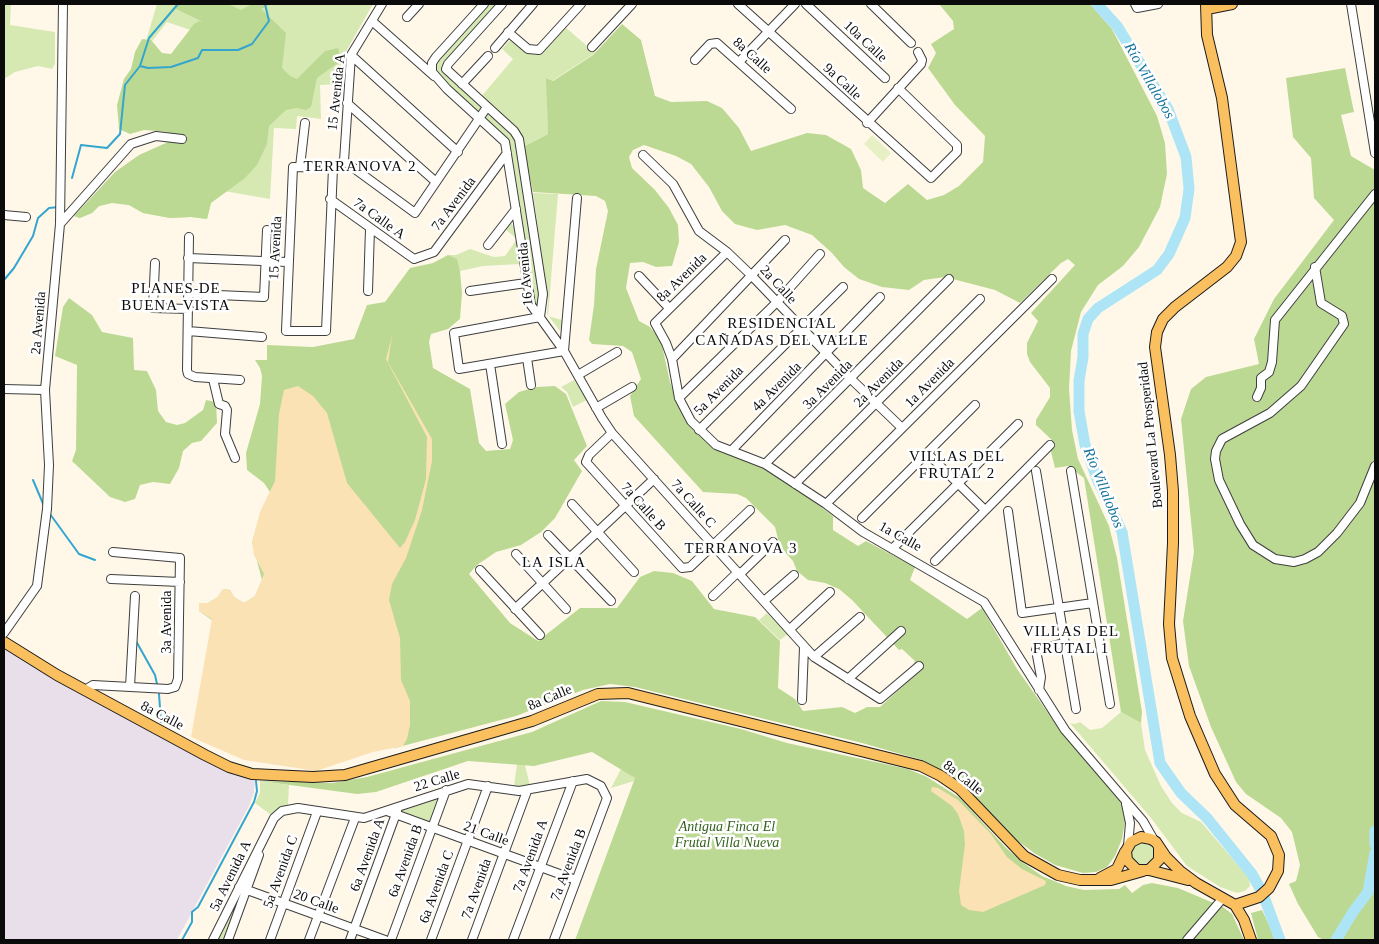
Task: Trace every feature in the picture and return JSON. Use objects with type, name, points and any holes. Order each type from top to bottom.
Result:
[{"type":"main road","points":[[1206,7],[1232,4]]},
{"type":"main road","name":"Boulevard La Prosperidad","points":[[1206,7],[1207,35],[1222,98],[1241,242],[1236,256],[1227,267],[1170,312],[1161,323],[1156,337],[1174,508],[1169,644],[1187,707],[1211,766],[1232,801],[1274,840],[1279,855],[1276,876],[1263,894],[1240,903]]},
{"type":"main road","name":"8a Calle","points":[[4,642],[85,690],[236,769],[257,774],[313,777],[345,775],[541,718],[598,694],[636,694],[921,766],[941,776],[960,789],[1016,848],[1031,861],[1066,878],[1096,880],[1120,878],[1146,870]]},
{"type":"main road","points":[[1096,880],[1114,871],[1120,865],[1127,849],[1133,840],[1141,837],[1149,838],[1157,845],[1159,860],[1146,870],[1130,865],[1127,849]]},
{"type":"main road","name":"1a Calle","points":[[1157,845],[1171,862],[1196,883],[1222,898],[1240,903]]},
{"type":"main road","name":"1a Calle","points":[[1146,870],[1166,873],[1196,883]]},
{"type":"main road","points":[[1240,903],[1251,940]]},
{"type":"street","name":"2a Avenida","points":[[4,634],[37,586],[47,512],[49,465],[45,390],[61,211],[64,4]]},
{"type":"street","name":"15 Avenida A","points":[[344,161],[351,55],[382,4]]},
{"type":"street","points":[[407,17],[419,4]]},
{"type":"street","points":[[435,77],[432,67],[434,59],[484,4]]},
{"type":"street","points":[[495,48],[533,4]]},
{"type":"street","points":[[508,32],[528,49],[536,51],[542,47],[581,4]]},
{"type":"street","points":[[592,47],[632,4]]},
{"type":"street","name":"9a Calle","points":[[738,4],[929,178],[958,148],[898,88]]},
{"type":"street","points":[[740,62],[795,4]]},
{"type":"street","name":"10a Calle","points":[[806,4],[885,78]]},
{"type":"street","points":[[871,4],[911,43]]},
{"type":"street","points":[[1137,6],[1158,4]]},
{"type":"street","points":[[1351,4],[1374,151]]},
{"type":"street","name":"16 Avenida","points":[[499,5],[447,65],[447,71],[514,131],[520,141],[543,294],[540,317]]},
{"type":"street","name":"16 Avenida","points":[[372,21],[504,140],[526,283],[531,305],[540,317]]},
{"type":"street","name":"8a Calle","points":[[695,60],[714,42],[740,62],[791,109]]},
{"type":"street","points":[[867,122],[922,62],[918,52]]},
{"type":"street","points":[[351,55],[458,152]]},
{"type":"street","points":[[462,84],[488,56]]},
{"type":"street","points":[[347,103],[436,182]]},
{"type":"street","points":[[297,167],[333,168],[344,161],[415,213],[487,107]]},
{"type":"street","name":"15 Avenida","points":[[305,122],[297,167],[288,262],[286,331],[326,331],[330,198]]},
{"type":"street","points":[[60,224],[131,144],[156,136],[182,139]]},
{"type":"street","name":"7a Avenida","points":[[414,259],[434,252],[507,153]]},
{"type":"street","name":"2a Calle","points":[[643,154],[673,184],[700,231],[727,252],[751,275],[851,379],[902,428]]},
{"type":"street","points":[[330,198],[333,168]]},
{"type":"street","points":[[1257,397],[1261,388],[1261,378],[1269,372],[1272,362],[1275,320],[1375,194]]},
{"type":"street","name":"7a Calle A","points":[[330,198],[370,229],[414,259]]},
{"type":"street","points":[[540,317],[454,333],[460,369],[564,351],[577,198]]},
{"type":"street","points":[[488,246],[516,209]]},
{"type":"street","points":[[4,215],[26,217]]},
{"type":"street","points":[[368,291],[370,229]]},
{"type":"street","points":[[195,294],[264,297],[267,230]]},
{"type":"street","points":[[189,237],[189,309],[186,367],[188,374],[240,380]]},
{"type":"street","points":[[672,359],[784,240]]},
{"type":"street","name":"8a Avenida","points":[[655,323],[727,252]]},
{"type":"street","points":[[679,398],[777,302],[820,254]]},
{"type":"street","points":[[188,258],[288,262]]},
{"type":"street","points":[[155,263],[153,308],[189,309]]},
{"type":"street","points":[[1315,268],[1321,303],[1342,316],[1344,324],[1301,386],[1270,413],[1222,439],[1218,445],[1215,459],[1217,473],[1240,524],[1253,545],[1276,560],[1294,562],[1318,552],[1337,533],[1360,503],[1375,466]]},
{"type":"street","points":[[638,276],[670,308]]},
{"type":"street","name":"3a Avenida","points":[[764,464],[949,279]]},
{"type":"street","name":"1a Avenida","points":[[826,504],[1052,279]]},
{"type":"street","points":[[470,291],[526,283]]},
{"type":"street","name":"5a Avenida","points":[[699,430],[843,287]]},
{"type":"street","name":"4a Avenida","points":[[732,450],[827,354],[880,297]]},
{"type":"street","name":"2a Avenida","points":[[795,484],[980,299]]},
{"type":"street","name":"7a Calle C","points":[[540,317],[564,351],[612,433],[790,629],[804,647],[814,656],[880,699],[919,666]]},
{"type":"street","name":"1a Calle","points":[[655,323],[672,359],[679,398],[687,415],[699,430],[716,445],[764,464],[826,504],[864,532],[984,602],[999,622],[1065,730],[1143,821],[1157,845]]},
{"type":"street","points":[[188,331],[262,337]]},
{"type":"street","points":[[578,375],[617,352]]},
{"type":"street","points":[[527,358],[531,384]]},
{"type":"street","points":[[490,364],[502,444]]},
{"type":"street","points":[[212,378],[219,404],[225,406],[227,410],[225,434],[235,458]]},
{"type":"street","points":[[596,408],[632,387]]},
{"type":"street","points":[[4,389],[45,390]]},
{"type":"street","points":[[862,518],[975,405]]},
{"type":"street","points":[[892,549],[1018,424]]},
{"type":"street","name":"7a Calle B","points":[[612,433],[586,460],[625,507],[685,569],[713,545]]},
{"type":"street","points":[[935,561],[1050,445]]},
{"type":"street","points":[[927,453],[985,510]]},
{"type":"street","points":[[1036,471],[1076,709]]},
{"type":"street","points":[[1071,472],[1110,704]]},
{"type":"street","points":[[515,610],[654,479]]},
{"type":"street","points":[[572,504],[634,572]]},
{"type":"street","points":[[713,545],[750,510]]},
{"type":"street","points":[[1008,511],[1022,613],[1093,603]]},
{"type":"street","points":[[548,535],[611,601]]},
{"type":"street","points":[[713,596],[773,542]]},
{"type":"street","name":"3a Avenida","points":[[113,552],[180,558],[179,673],[176,685],[166,689],[130,686]]},
{"type":"street","points":[[516,554],[566,609]]},
{"type":"street","points":[[480,570],[540,635]]},
{"type":"street","points":[[764,601],[794,575]]},
{"type":"street","points":[[111,579],[180,582]]},
{"type":"street","points":[[790,629],[830,592]]},
{"type":"street","points":[[85,690],[92,686],[130,686],[136,596]]},
{"type":"street","points":[[814,656],[860,617]]},
{"type":"street","points":[[848,679],[900,631]]},
{"type":"street","points":[[1039,690],[1041,677],[1036,650],[1064,643]]},
{"type":"street","points":[[802,700],[804,647]]},
{"type":"street","name":"22 Calle","points":[[271,823],[277,814],[288,809],[356,818],[387,811],[468,784],[512,791],[527,791],[584,779],[593,781],[604,789],[607,798]]},
{"type":"street","name":"7a Avenida A","points":[[513,940],[573,781]]},
{"type":"street","name":"6a Avenida C","points":[[431,940],[488,786]]},
{"type":"street","name":"6a Avenida B","points":[[391,940],[446,790]]},
{"type":"street","name":"7a Avenida","points":[[472,940],[527,791]]},
{"type":"street","name":"7a Avenida B","points":[[554,940],[607,798]]},
{"type":"street","name":"1a Calle","points":[[1124,800],[1130,823],[1127,849]]},
{"type":"street","name":"6a Avenida A","points":[[350,940],[399,806]]},
{"type":"street","name":"21 Calle","points":[[387,811],[576,880]]},
{"type":"street","name":"5a Avenida C","points":[[270,940],[317,812]]},
{"type":"street","points":[[310,940],[356,818]]},
{"type":"street","name":"5a Avenida A","points":[[213,940],[243,889],[271,823]]},
{"type":"street","points":[[228,940],[243,889]]},
{"type":"street","name":"20 Calle","points":[[243,889],[385,940]]},
{"type":"street","points":[[1187,940],[1222,898]]},
{"type":"shaded area","points":[[4,647],[51,677],[212,764],[231,774],[255,781],[254,793],[249,806],[177,940],[4,940]]},
{"type":"green space","points":[[4,4],[11,4],[10,25],[55,32],[55,64],[52,69],[38,66],[15,72],[4,79]]},
{"type":"green space","points":[[157,4],[373,4],[344,55],[341,84],[320,85],[321,119],[297,116],[296,129],[274,128],[270,199],[224,191],[211,203],[207,219],[191,217],[170,218],[143,213],[129,205],[112,203],[99,206],[92,213],[80,218],[74,216],[115,173],[174,148],[199,33],[167,22],[142,54]]},
{"type":"green space","points":[[176,4],[228,4],[241,10],[252,4],[271,4],[261,9],[286,33],[282,68],[290,76],[297,79],[325,51],[338,48],[340,55],[338,63],[317,78],[311,107],[306,110],[297,108],[286,110],[269,126],[267,144],[257,165],[245,178],[211,203],[207,219],[191,217],[170,218],[143,213],[129,205],[112,203],[99,206],[92,213],[80,218],[74,216],[115,172],[139,155],[168,142],[170,134],[168,132],[144,130],[130,134],[119,129],[117,105],[124,79],[131,69],[135,52],[142,39],[151,40],[162,53],[171,54],[194,24],[199,21],[203,22],[176,9]]},
{"type":"green space","points":[[485,4],[495,4],[498,7],[446,65],[484,105],[478,115],[434,72],[437,57]]},
{"type":"green space","points":[[939,4],[1090,4],[1112,29],[1157,116],[1165,143],[1167,174],[1160,207],[1139,247],[1123,266],[1098,285],[1081,312],[1071,351],[1069,389],[1072,430],[1078,459],[1109,526],[1117,558],[1142,712],[1141,723],[1121,712],[1084,478],[1068,466],[1055,468],[1050,448],[1055,443],[1036,425],[1036,420],[1050,397],[1050,388],[1030,362],[1027,354],[1027,343],[1038,321],[1031,313],[1075,265],[1068,259],[1061,263],[1020,303],[995,290],[945,277],[924,280],[909,290],[882,287],[859,279],[812,235],[785,225],[757,230],[735,224],[722,211],[709,187],[691,164],[676,156],[644,145],[633,150],[629,157],[632,168],[655,190],[669,208],[678,225],[679,242],[672,266],[656,267],[643,262],[630,263],[626,288],[639,321],[650,327],[661,341],[670,382],[678,403],[702,435],[760,463],[779,475],[833,516],[833,530],[858,546],[866,541],[915,567],[910,580],[967,619],[982,608],[1017,669],[1056,724],[1122,804],[1125,821],[1122,839],[1115,856],[1107,867],[1096,872],[1083,873],[1055,865],[1034,853],[1018,841],[960,781],[922,760],[862,743],[635,687],[610,684],[583,690],[516,716],[395,748],[199,611],[199,603],[208,603],[218,597],[223,589],[230,590],[234,597],[244,603],[255,596],[262,580],[252,542],[262,509],[270,492],[264,483],[247,470],[246,453],[260,404],[262,376],[255,360],[267,360],[267,345],[313,347],[354,339],[367,305],[385,302],[410,268],[433,263],[448,255],[457,259],[460,271],[462,293],[460,319],[448,329],[431,334],[429,342],[433,368],[470,389],[479,443],[486,451],[510,449],[513,440],[505,404],[519,392],[536,387],[555,386],[566,394],[587,446],[574,460],[582,471],[555,518],[541,532],[521,545],[496,552],[477,565],[469,574],[510,623],[538,641],[580,608],[617,608],[640,577],[654,571],[673,573],[692,581],[714,609],[755,617],[780,641],[778,688],[795,699],[803,711],[842,707],[855,713],[867,707],[880,707],[918,672],[913,665],[915,661],[902,649],[899,650],[852,600],[839,589],[825,583],[808,580],[797,571],[793,561],[780,547],[775,527],[746,498],[737,494],[703,492],[634,416],[630,396],[641,379],[632,352],[623,346],[592,344],[589,340],[594,305],[596,269],[608,211],[605,201],[596,196],[533,192],[523,147],[548,134],[546,78],[553,81],[593,55],[622,24],[641,40],[655,96],[671,102],[707,101],[722,108],[739,128],[751,151],[807,133],[826,135],[851,149],[861,170],[863,188],[885,203],[908,184],[927,200],[944,195],[959,186],[983,162],[985,136],[955,105],[928,68],[936,53],[931,44],[954,29],[953,21]]},
{"type":"green space","points":[[564,26],[595,53],[552,81],[547,78],[548,134],[523,147],[518,131],[480,98],[513,59],[502,49],[511,39],[526,52],[535,55],[543,51]]},
{"type":"green space","points":[[1345,68],[1354,112],[1341,115],[1351,156],[1375,170],[1375,940],[1324,940],[1318,937],[1298,904],[1289,884],[1296,881],[1300,865],[1292,832],[1281,818],[1246,794],[1236,782],[1211,727],[1189,666],[1183,621],[1194,552],[1181,419],[1191,389],[1206,377],[1259,364],[1254,339],[1274,299],[1334,220],[1314,198],[1311,158],[1293,137],[1286,78]]},
{"type":"green space","points":[[487,107],[514,131],[543,307],[533,309],[506,145],[480,118]]},
{"type":"green space","points":[[872,135],[891,153],[883,162],[864,144]]},
{"type":"green space","points":[[533,193],[558,194],[548,315],[548,301]]},
{"type":"green space","points":[[511,223],[516,230],[521,264],[483,266],[460,271],[456,259],[448,255],[456,255],[470,249],[494,257],[505,256],[517,239],[505,229]]},
{"type":"green space","points":[[69,298],[92,315],[102,332],[133,338],[134,370],[147,371],[156,390],[158,411],[166,422],[177,425],[185,423],[203,410],[206,400],[216,402],[217,423],[201,441],[192,443],[183,451],[179,468],[170,484],[153,482],[140,485],[135,499],[125,502],[110,497],[72,461],[76,450],[77,365],[55,356],[63,307]]},
{"type":"green space","points":[[549,316],[562,320],[560,331]]},
{"type":"green space","points":[[574,380],[587,400],[573,407],[567,392],[561,387]]},
{"type":"green space","points":[[767,613],[788,634],[780,640],[759,620]]},
{"type":"green space","name":"Antigua Finca El Frutal Villa Nueva","points":[[601,701],[625,702],[741,729],[787,743],[908,769],[927,777],[960,798],[1005,847],[1042,876],[1066,886],[1084,890],[1119,889],[1125,885],[1132,893],[1143,885],[1152,883],[1178,888],[1223,907],[1232,914],[1244,940],[575,940],[635,778],[592,752],[534,766],[468,761],[376,792],[357,794],[260,781],[332,783],[367,777],[532,732]]},
{"type":"green space","points":[[1121,712],[1141,723],[1145,750],[1161,786],[1172,803],[1182,813],[1201,822],[1249,878],[1250,886],[1245,891],[1237,893],[1220,887],[1187,866],[1151,818],[1070,723],[1080,722],[1090,730],[1102,728]]},
{"type":"green space","points":[[517,764],[525,765],[530,786],[514,786]]},
{"type":"green space","points":[[621,769],[635,778],[634,781],[611,788]]},
{"type":"green space","points":[[260,781],[289,785],[288,805],[278,809],[271,815],[255,803],[260,793]]},
{"type":"green space","points":[[446,790],[432,827],[396,814],[399,806]]},
{"type":"green space","points":[[1136,841],[1153,843],[1157,856],[1145,868],[1132,863],[1129,849]]},
{"type":"green space","points":[[239,887],[247,890],[228,940],[213,940]]},
{"type":"green space","points":[[1262,910],[1275,940],[1258,940],[1251,913]]},
{"type":"sand","points":[[392,336],[388,362],[432,439],[432,461],[422,510],[406,558],[392,584],[389,600],[400,638],[401,680],[410,701],[410,725],[407,739],[403,746],[373,752],[316,771],[244,760],[191,737],[212,619],[199,611],[199,603],[208,603],[218,597],[223,589],[230,590],[234,597],[244,603],[255,596],[264,574],[254,555],[252,542],[260,512],[275,481],[279,414],[284,390],[298,386],[313,396],[327,413],[347,483],[400,548],[405,542],[415,520],[426,479],[427,437],[386,359]]},
{"type":"sand","points":[[932,787],[938,788],[958,800],[991,834],[1007,857],[1022,869],[1046,881],[1045,885],[983,912],[969,910],[961,905],[959,891],[965,844],[964,831],[958,814],[952,806],[931,791]]},
{"type":"waterway","points":[[72,178],[81,145],[107,148],[120,134],[125,85],[140,66],[149,38],[178,4]]},
{"type":"waterway","points":[[140,66],[148,68],[171,67],[198,58],[202,50],[238,50],[252,44],[269,21],[265,4]]},
{"type":"waterway","name":"Río Villalobos","points":[[1097,4],[1117,26],[1168,109],[1186,157],[1189,189],[1185,218],[1169,254],[1157,270],[1098,308],[1088,319],[1083,334],[1083,357],[1079,381],[1079,411],[1085,445],[1097,479],[1122,532],[1160,763],[1181,793],[1207,818],[1252,874],[1263,894],[1280,940]]},
{"type":"waterway","points":[[4,280],[14,268],[33,236],[38,218],[49,208],[59,207]]},
{"type":"waterway","points":[[33,480],[44,506]]},
{"type":"waterway","points":[[50,514],[79,554],[95,560]]},
{"type":"waterway","points":[[136,641],[155,675],[157,684]]},
{"type":"waterway","points":[[159,694],[161,722]]},
{"type":"waterway","points":[[182,940],[192,922],[192,912],[198,907],[254,802],[257,791],[256,781]]},
{"type":"waterway","points":[[1375,831],[1375,844]]},
{"type":"waterway","points":[[1336,940],[1368,892],[1375,853]]},
{"type":"district","name":"TERRANOVA 2","points":[[360,167]]},
{"type":"district","name":"PLANES DE BUENA VISTA","points":[[176,298]]},
{"type":"district","name":"RESIDENCIAL CAÑADAS DEL VALLE","points":[[782,332]]},
{"type":"district","name":"VILLAS DEL FRUTAL 2","points":[[957,466]]},
{"type":"district","name":"TERRANOVA 3","points":[[741,549]]},
{"type":"district","name":"LA ISLA","points":[[554,563]]},
{"type":"district","name":"VILLAS DEL FRUTAL 1","points":[[1071,640]]}]
